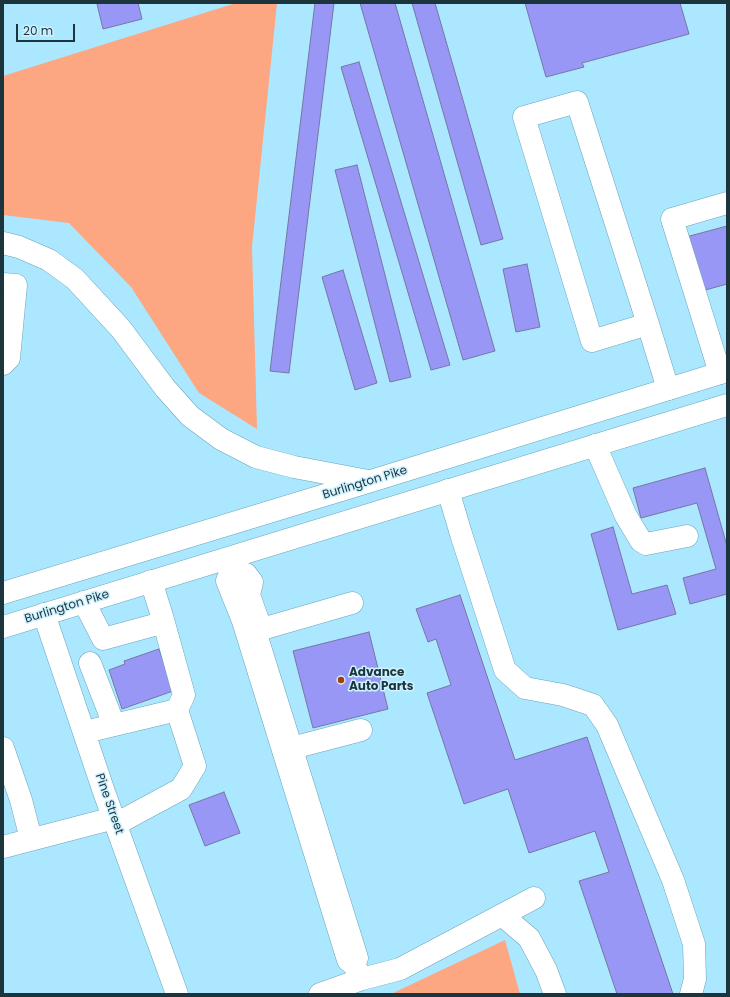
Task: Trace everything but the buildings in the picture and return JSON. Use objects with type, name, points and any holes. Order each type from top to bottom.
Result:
[{"type":"main road","points":[[648,324],[592,342],[524,117],[577,102],[648,324],[668,390]]},
{"type":"main road","points":[[724,372],[672,219],[727,203]]},
{"type":"main road","points":[[3,243],[19,247],[49,260],[75,279],[121,329],[165,388],[190,416],[221,439],[256,457],[294,467],[371,481]]},
{"type":"main road","points":[[3,284],[16,284],[9,358],[3,364]]},
{"type":"main road","name":"Burlington Pike","points":[[3,593],[724,372]]},
{"type":"main road","name":"Burlington Pike","points":[[3,627],[151,581],[234,564],[448,490],[727,405]]},
{"type":"main road","points":[[595,445],[626,516],[641,541],[646,544],[687,536]]},
{"type":"main road","points":[[448,490],[505,670],[524,688],[563,696],[593,705],[607,725],[673,880],[694,944],[695,979],[691,994]]},
{"type":"main road","points":[[234,564],[246,574],[252,582],[249,595],[259,622],[256,631],[357,958],[358,972],[348,960],[243,621],[227,581],[234,564]]},
{"type":"main road","points":[[3,847],[31,839],[115,821],[181,789],[195,766],[177,710],[184,695],[151,581]]},
{"type":"main road","points":[[84,602],[103,639]]},
{"type":"main road","points":[[256,631],[352,603]]},
{"type":"main road","name":"Pine Street","points":[[44,614],[115,821],[177,994]]},
{"type":"main road","points":[[64,670],[90,663],[103,639],[158,624],[162,616]]},
{"type":"main road","points":[[90,663],[114,725]]},
{"type":"main road","points":[[85,732],[177,710]]},
{"type":"main road","points":[[292,748],[361,730]]},
{"type":"main road","points":[[3,748],[22,800],[31,839]]},
{"type":"main road","points":[[320,994],[358,972],[400,969],[534,898]]},
{"type":"main road","points":[[502,915],[529,938],[546,970],[555,994]]},
{"type":"shaded area","points":[[236,3],[277,3],[252,247],[257,429],[199,393],[131,287],[69,223],[3,215],[3,76]]},
{"type":"shaded area","points":[[505,940],[520,994],[391,994]]},
{"type":"place","name":"Advance Auto Parts","points":[[341,680]]}]
